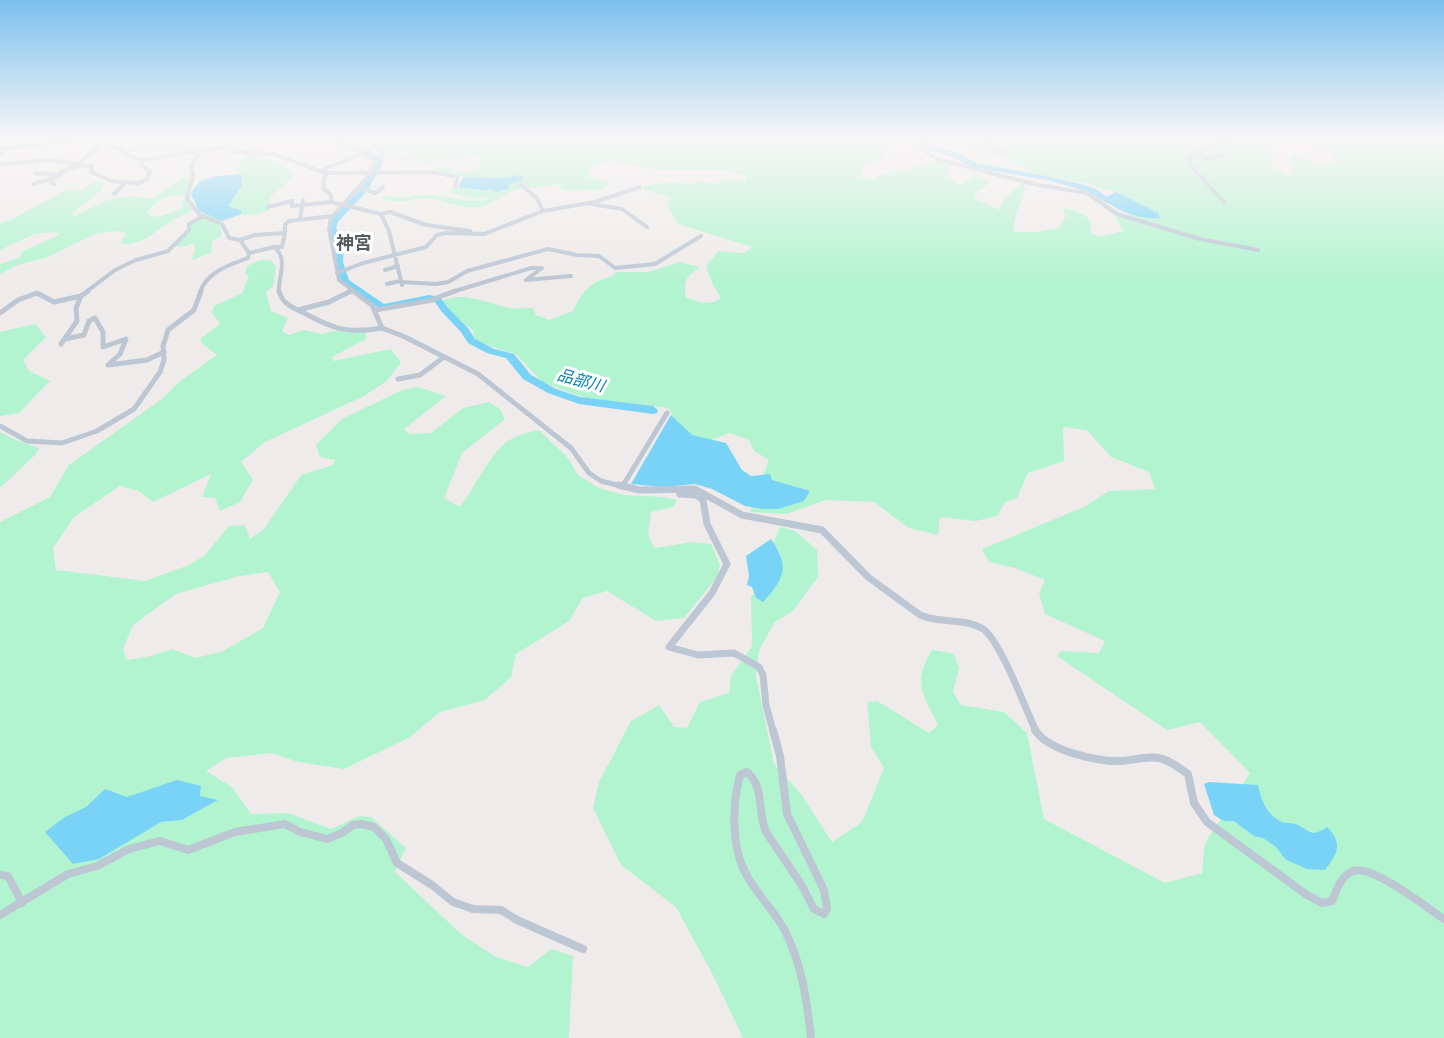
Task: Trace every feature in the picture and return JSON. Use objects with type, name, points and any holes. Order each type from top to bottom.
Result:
[{"type":"street","points":[[114,194],[123,185]]},
{"type":"street","points":[[190,185],[187,199],[195,211],[222,224],[229,238],[240,240],[255,235],[285,233]]},
{"type":"street","points":[[323,185],[332,195],[331,202]]},
{"type":"street","points":[[362,185],[332,216],[328,225],[339,280],[375,310],[382,328]]},
{"type":"street","points":[[522,185],[537,198],[543,211]]},
{"type":"street","points":[[1042,185],[1087,193],[1117,214],[1200,239],[1258,250]]},
{"type":"street","points":[[1209,185],[1224,202]]},
{"type":"street","points":[[360,188],[375,193],[384,187]]},
{"type":"street","points":[[337,273],[426,247],[438,236],[446,233],[484,234],[543,211],[587,204],[640,187]]},
{"type":"street","points":[[268,207],[292,201],[292,206],[302,202],[314,204],[331,202],[381,214],[390,212],[426,225],[484,234]]},
{"type":"street","points":[[300,219],[302,202]]},
{"type":"street","points":[[311,218],[314,204]]},
{"type":"street","points":[[587,204],[622,209],[647,227]]},
{"type":"street","points":[[381,214],[391,230],[390,244],[396,254],[401,283]]},
{"type":"street","points":[[0,313],[18,300],[37,293],[54,302],[81,296],[115,270],[136,260],[168,251],[189,230],[189,224],[203,216]]},
{"type":"street","points":[[249,253],[282,247],[286,223],[300,219],[332,216]]},
{"type":"street","points":[[615,268],[655,264],[701,236]]},
{"type":"street","points":[[240,240],[249,253]]},
{"type":"street","points":[[274,247],[282,255],[284,265],[278,288],[280,297],[292,309],[332,328],[371,330],[382,328],[478,374],[571,448],[589,473],[601,481],[622,487],[668,491],[695,489],[742,515],[822,530],[868,577],[920,615],[928,619],[959,621],[983,629],[996,645],[1037,733],[1043,740],[1051,745],[1099,759],[1118,761],[1159,758],[1171,762],[1188,774],[1194,803],[1207,822],[1307,895],[1322,903],[1332,902],[1343,878],[1353,871],[1362,870],[1378,876],[1444,919]]},
{"type":"street","points":[[387,285],[448,282],[467,271],[549,249],[577,255],[599,256],[615,268],[618,274]]},
{"type":"street","points":[[0,426],[27,441],[48,444],[72,440],[97,431],[127,414],[142,401],[160,372],[168,330],[194,310],[202,287],[213,274],[223,266],[248,258],[249,253]]},
{"type":"street","points":[[385,270],[398,266]]},
{"type":"street","points":[[375,310],[433,300],[465,287],[537,267],[542,268],[526,280],[571,276]]},
{"type":"street","points":[[297,310],[335,300],[351,291]]},
{"type":"street","points":[[81,296],[76,308],[77,321],[63,342],[84,335],[89,321],[95,318],[103,332],[103,347],[126,339],[120,354],[108,365],[147,360],[164,352]]},
{"type":"street","points":[[398,379],[420,375],[444,357]]},
{"type":"street","points":[[622,487],[667,413]]},
{"type":"street","points":[[668,491],[678,495],[696,495],[703,500],[708,526],[718,550],[726,558],[727,568],[724,577],[691,624],[669,647],[698,655],[717,652],[734,653],[759,667],[763,675],[766,705],[780,756],[787,814],[824,890],[827,909],[824,914],[814,909],[801,884],[766,832],[762,823],[758,785],[747,772],[740,775],[736,786],[736,797],[737,842],[741,865],[780,923],[796,959],[806,991],[812,1038]]},
{"type":"street","points":[[0,915],[68,874],[97,866],[129,849],[160,842],[188,850],[235,832],[285,824],[300,832],[327,839],[342,833],[353,825],[360,824],[374,827],[386,839],[397,863],[432,885],[453,902],[472,909],[501,910],[517,920],[583,949]]},
{"type":"street","points":[[0,875],[8,876],[22,903]]},
{"type":"green space","points":[[89,185],[103,185],[100,191],[72,213],[74,216],[110,199],[133,196],[153,199],[172,185],[190,185],[185,195],[163,198],[147,212],[150,216],[168,214],[184,207],[181,201],[186,199],[192,210],[135,243],[121,244],[126,233],[114,231],[95,234],[48,257],[17,265],[0,274],[0,264],[21,257],[21,252],[59,235],[56,232],[34,234],[0,250],[0,223],[11,220],[62,192],[70,189],[79,192]]},
{"type":"green space","points":[[283,185],[270,197],[270,210],[251,215],[230,216],[223,220],[220,224],[222,235],[212,242],[211,253],[192,260],[194,243],[181,247],[175,246],[178,239],[190,230],[191,222],[216,207],[232,192],[235,186]]},
{"type":"green space","points":[[460,185],[549,185],[515,190],[477,207],[464,207],[427,198],[400,202],[381,198],[386,195],[402,197],[436,195],[475,201],[490,199],[489,197],[476,198],[450,193],[452,189]]},
{"type":"green space","points":[[559,185],[608,185],[602,189],[565,191]]},
{"type":"green space","points":[[986,185],[976,192],[974,198],[999,210],[1004,200],[1019,185],[1025,185],[1013,232],[1038,232],[1059,228],[1065,218],[1063,208],[1086,216],[1090,221],[1091,233],[1099,237],[1124,231],[1115,217],[1128,216],[1133,212],[1130,199],[1095,185],[1444,185],[1444,1038],[743,1038],[715,979],[676,907],[621,865],[593,808],[599,782],[631,721],[659,705],[674,727],[687,728],[700,702],[729,693],[731,676],[752,646],[751,596],[769,583],[771,548],[780,527],[795,531],[817,550],[818,577],[792,612],[775,622],[759,650],[756,676],[774,764],[801,794],[832,842],[862,822],[884,768],[871,747],[867,702],[877,701],[929,733],[938,725],[924,697],[921,680],[922,671],[932,650],[953,653],[959,668],[953,692],[961,705],[1004,712],[1027,733],[1044,819],[1165,883],[1202,873],[1205,843],[1250,773],[1200,722],[1167,730],[1057,656],[1061,651],[1099,653],[1105,641],[1045,614],[1039,594],[1045,580],[1015,568],[989,562],[982,549],[1084,507],[1109,491],[1155,489],[1149,472],[1111,457],[1087,430],[1063,427],[1064,461],[1028,473],[1017,498],[1005,502],[997,516],[976,521],[940,517],[938,535],[909,528],[874,502],[826,500],[786,514],[750,512],[769,460],[754,451],[749,440],[730,433],[700,441],[683,431],[669,408],[585,398],[541,381],[517,355],[475,341],[473,330],[439,304],[454,297],[473,298],[509,308],[533,308],[536,315],[549,320],[573,311],[588,288],[613,276],[616,272],[648,272],[679,262],[700,267],[687,279],[686,297],[704,303],[721,298],[706,266],[718,251],[744,253],[752,247],[678,224],[667,204],[672,198],[643,189],[645,186]]},
{"type":"green space","points":[[260,260],[270,260],[276,266],[273,286],[266,293],[271,311],[288,318],[282,331],[289,335],[304,330],[322,334],[333,331],[366,332],[366,339],[332,357],[333,361],[391,349],[401,362],[388,380],[364,396],[265,442],[241,462],[253,480],[240,502],[220,511],[215,498],[202,497],[211,474],[153,502],[139,491],[120,486],[74,517],[53,548],[56,570],[145,581],[189,565],[204,556],[229,526],[245,525],[250,539],[264,529],[301,475],[333,465],[335,460],[320,457],[316,445],[342,419],[402,390],[418,387],[446,396],[404,429],[409,434],[431,433],[463,408],[489,402],[500,409],[505,419],[462,453],[444,498],[460,507],[501,447],[515,437],[539,430],[568,458],[578,475],[599,488],[624,495],[677,500],[673,507],[651,512],[648,534],[654,548],[693,542],[711,544],[720,565],[717,577],[684,618],[656,621],[607,591],[583,598],[569,621],[516,654],[511,677],[485,700],[440,712],[410,737],[344,769],[298,762],[271,753],[226,758],[206,771],[232,787],[251,814],[288,813],[331,829],[359,816],[371,817],[406,848],[395,872],[461,934],[496,957],[528,967],[551,949],[573,956],[569,1038],[0,1038],[0,522],[50,497],[69,465],[162,399],[180,381],[217,355],[200,339],[220,324],[212,313],[214,306],[242,293],[249,277],[245,273],[247,266]],"holes":[[[268,572],[280,592],[263,628],[223,651],[196,658],[172,649],[151,656],[127,660],[123,649],[133,625],[176,594],[239,576]]]},
{"type":"green space","points":[[35,324],[46,337],[23,360],[29,371],[50,381],[19,413],[0,416],[0,332]]},
{"type":"green space","points":[[0,432],[39,448],[35,455],[0,488]]},
{"type":"water","points":[[196,185],[242,185],[228,206],[242,211],[241,214],[222,221],[199,211],[191,194]]},
{"type":"water","points":[[509,185],[509,189],[496,192],[491,189],[458,187]]},
{"type":"water","points":[[1116,192],[1158,213],[1160,218],[1144,218],[1130,214],[1102,199]]},
{"type":"water","points":[[671,415],[692,435],[726,443],[742,470],[751,476],[770,474],[772,480],[810,491],[804,501],[778,509],[763,509],[745,506],[712,489],[695,484],[663,487],[631,484]]},
{"type":"water","points":[[771,539],[783,565],[780,579],[763,602],[756,598],[752,587],[747,585],[749,576],[746,556]]},
{"type":"water","points":[[177,780],[201,786],[200,796],[218,800],[182,820],[161,822],[99,859],[73,864],[45,832],[65,817],[86,807],[105,789],[127,797]]},
{"type":"water","points":[[1209,782],[1258,785],[1263,801],[1275,818],[1296,824],[1312,833],[1327,827],[1335,838],[1337,848],[1325,870],[1307,869],[1285,859],[1276,847],[1263,838],[1254,836],[1234,821],[1224,821],[1214,815],[1204,784]]},
{"type":"waterway","name":"品部川","points":[[366,185],[334,221],[332,227],[340,248],[339,266],[347,284],[382,307],[429,298],[437,299],[471,341],[491,351],[510,356],[527,377],[552,391],[579,400],[653,410]]},
{"type":"waterway","points":[[1075,185],[1089,189],[1110,201]]},
{"type":"district","name":"神宮","points":[[354,242]]}]
